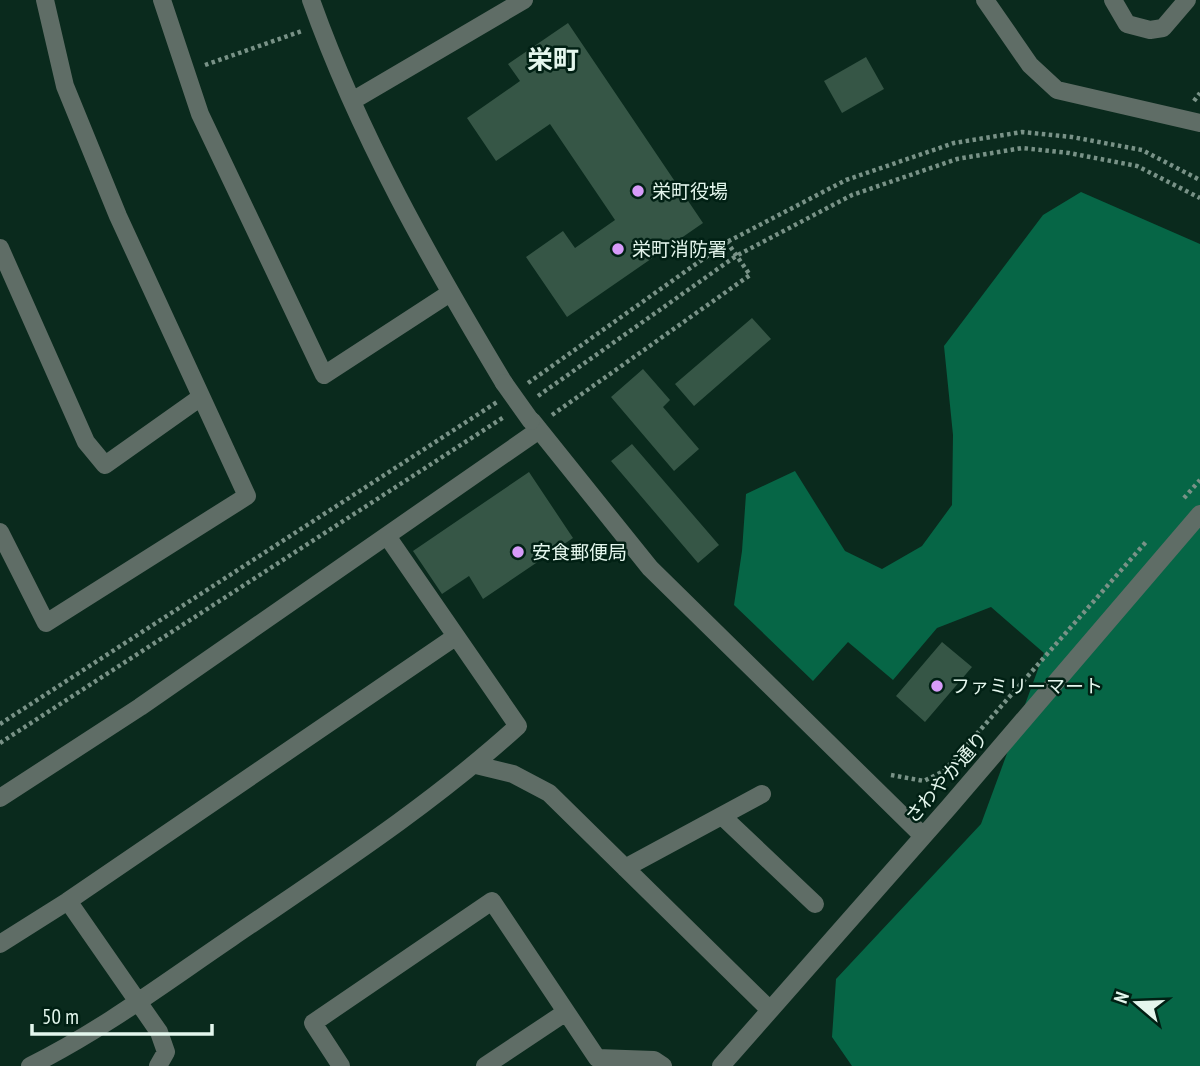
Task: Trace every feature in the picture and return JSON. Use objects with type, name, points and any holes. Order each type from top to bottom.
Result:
[{"type":"street","points":[[0,532],[46,623],[247,496],[118,216],[65,86],[44,0]]},
{"type":"street","points":[[162,0],[200,114],[324,375],[450,293]]},
{"type":"street","points":[[311,0],[376,157],[450,293],[509,390],[535,426],[650,568],[923,836]]},
{"type":"street","points":[[352,101],[524,0]]},
{"type":"street","points":[[1112,0],[1127,24],[1150,30],[1163,28],[1187,0]]},
{"type":"street","points":[[988,1],[1030,65],[1057,90],[1200,123]]},
{"type":"street","points":[[0,248],[86,442],[104,465],[201,397]]},
{"type":"street","points":[[0,798],[140,707],[387,536],[535,426]]},
{"type":"street","name":"さわやか通り","points":[[721,1066],[1200,514]]},
{"type":"street","points":[[30,1066],[58,1052],[347,860],[476,765],[518,726],[387,536]]},
{"type":"street","points":[[0,944],[68,901],[455,637]]},
{"type":"street","points":[[476,765],[513,774],[549,793],[770,1010]]},
{"type":"street","points":[[625,868],[762,794]]},
{"type":"street","points":[[722,816],[815,904]]},
{"type":"street","points":[[68,901],[159,1032],[166,1052],[158,1066]]},
{"type":"street","points":[[341,1066],[313,1023],[492,901],[597,1058],[654,1060],[663,1066]]},
{"type":"street","points":[[485,1066],[566,1012]]},
{"type":"path","points":[[186,72],[320,25]]},
{"type":"path","points":[[0,724],[509,390],[548,371],[727,242],[846,180],[954,143],[1022,132],[1072,137],[1142,150],[1200,180]]},
{"type":"path","points":[[536,397],[736,256],[852,195],[957,159],[1022,148],[1069,153],[1137,166],[1200,198]]},
{"type":"path","points":[[535,426],[750,275],[727,242]]},
{"type":"path","points":[[0,743],[505,416]]},
{"type":"path","points":[[1182,501],[1200,480]]},
{"type":"path","points":[[883,768],[892,777],[925,781],[944,771],[1154,532]]},
{"type":"green space","points":[[1081,192],[1200,244],[1200,1066],[852,1066],[832,1037],[836,979],[981,824],[1044,653],[991,607],[937,628],[893,680],[848,642],[813,681],[734,605],[742,551],[746,494],[795,471],[845,551],[882,569],[922,546],[952,505],[953,435],[944,346],[1043,215]]},
{"type":"building","name":"栄町役場","points":[[568,23],[703,223],[567,317],[526,257],[563,231],[575,248],[615,220],[550,124],[496,161],[467,118],[520,81],[508,64]]},
{"type":"building","points":[[866,57],[884,89],[842,113],[824,81]]},
{"type":"building","points":[[752,318],[771,339],[694,406],[675,384]]},
{"type":"building","points":[[643,369],[670,400],[663,407],[699,449],[674,471],[611,397]]},
{"type":"building","points":[[632,444],[719,545],[698,563],[611,461]]},
{"type":"building","points":[[529,472],[573,538],[483,599],[469,576],[442,594],[413,551]]},
{"type":"building","points":[[942,642],[972,667],[925,722],[896,696]]},
{"type":"place","name":"栄町役場","points":[[638,191]]},
{"type":"place","name":"栄町消防署","points":[[618,249]]},
{"type":"place","name":"安食郵便局","points":[[518,552]]},
{"type":"place","name":"ファミリーマート","points":[[937,686]]},
{"type":"district","name":"栄町","points":[[553,60]]}]
